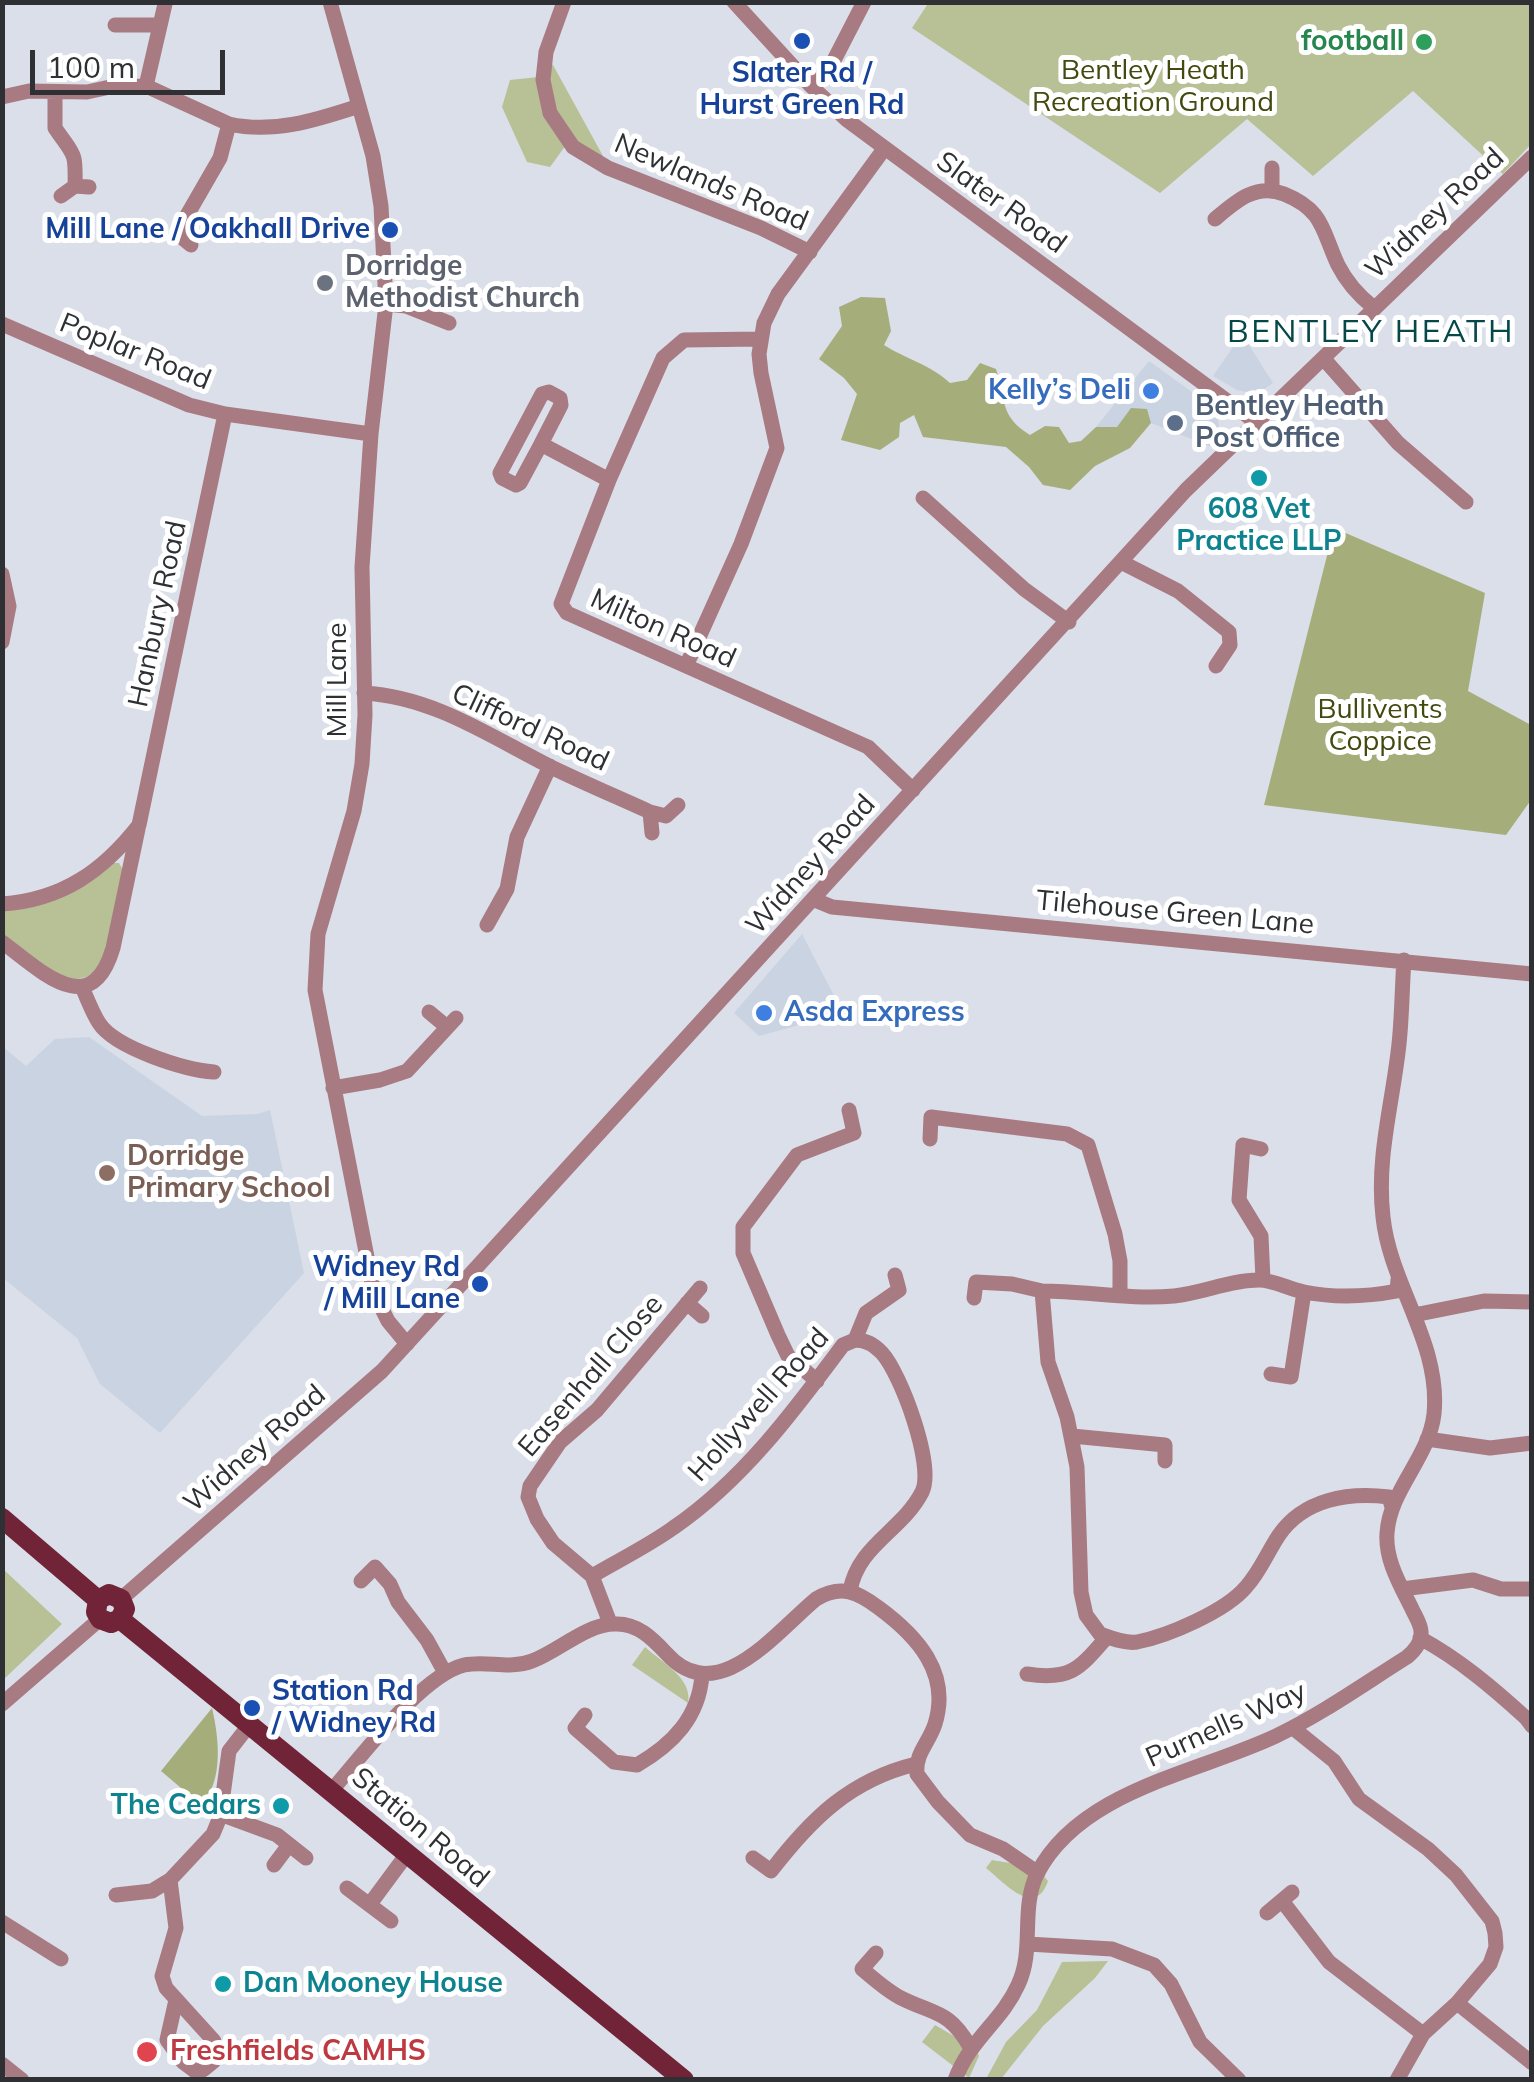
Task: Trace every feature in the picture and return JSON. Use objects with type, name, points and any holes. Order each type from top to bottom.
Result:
[{"type":"main road","name":"Station Road","points":[[2,1518],[684,2080]]},
{"type":"street","name":"Mill Lane","points":[[330,2],[372,156],[381,206],[386,304],[371,434],[362,567],[364,694],[358,790],[318,934],[314,962],[333,1088],[374,1293],[388,1321],[407,1344]]},
{"type":"street","name":"Newlands Road","points":[[564,2],[546,52],[543,80],[550,113],[573,146],[608,168],[761,228],[810,252]]},
{"type":"street","name":"Slater Road","points":[[734,2],[810,85],[884,149],[1257,423]]},
{"type":"street","points":[[810,85],[830,68],[864,2]]},
{"type":"street","points":[[146,86],[166,4]]},
{"type":"street","points":[[115,25],[160,25]]},
{"type":"street","points":[[2,98],[29,91],[55,93],[146,86],[229,124],[276,127],[310,122],[359,106]]},
{"type":"street","points":[[55,93],[55,128],[72,148],[82,186],[61,196]]},
{"type":"street","points":[[169,252],[186,240],[190,207],[220,158],[229,124]]},
{"type":"street","points":[[687,664],[741,544],[778,448],[761,373],[764,322],[778,294],[884,149]]},
{"type":"street","name":"Widney Road","points":[[2,1704],[356,1394],[407,1344],[1186,490],[1531,159]]},
{"type":"street","points":[[1272,168],[1272,190]]},
{"type":"street","points":[[1215,219],[1250,192],[1272,190],[1304,203],[1319,218],[1338,264],[1356,293],[1373,307]]},
{"type":"street","points":[[386,304],[406,306],[450,323]]},
{"type":"street","name":"Poplar Road","points":[[2,324],[161,395],[225,414],[371,434]]},
{"type":"street","name":"Milton Road","points":[[760,339],[696,338],[670,348],[609,480],[561,604],[567,613],[868,748],[913,790]]},
{"type":"street","points":[[1324,359],[1440,488],[1466,502]]},
{"type":"street","points":[[549,392],[560,398],[561,405],[541,444],[520,482],[516,485],[502,478],[500,473],[542,394],[549,392]]},
{"type":"street","name":"Hanbury Road","points":[[82,986],[100,977],[108,967],[225,414]]},
{"type":"street","points":[[541,444],[609,480]]},
{"type":"street","points":[[924,498],[1024,589],[1069,622]]},
{"type":"street","points":[[1121,562],[1178,591],[1224,627],[1231,637],[1230,645],[1216,666]]},
{"type":"street","points":[[2,574],[9,606],[2,642]]},
{"type":"street","points":[[1224,627],[1236,612]]},
{"type":"street","name":"Clifford Road","points":[[364,694],[399,696],[469,723],[650,812]]},
{"type":"street","points":[[487,925],[507,889],[518,838],[550,766]]},
{"type":"street","points":[[652,833],[650,812],[666,816],[678,805]]},
{"type":"street","points":[[2,904],[50,896],[70,888],[122,846],[139,825]]},
{"type":"street","name":"Tilehouse Green Lane","points":[[814,900],[832,907],[1532,974]]},
{"type":"street","points":[[2,942],[62,986],[82,986],[100,1026],[122,1041],[194,1071],[214,1072]]},
{"type":"street","points":[[1404,960],[1399,1044],[1381,1169],[1383,1220],[1398,1280],[1422,1332],[1434,1386],[1434,1416],[1420,1459],[1392,1507],[1388,1551],[1420,1628],[1420,1638],[1459,1660],[1532,1726]]},
{"type":"street","points":[[333,1088],[407,1071],[452,1022],[429,1012]]},
{"type":"street","points":[[816,1380],[788,1356],[744,1253],[743,1227],[798,1155],[854,1132],[848,1110]]},
{"type":"street","points":[[930,1139],[931,1117],[1067,1134],[1088,1146],[1116,1234],[1120,1296]]},
{"type":"street","points":[[1261,1148],[1242,1144],[1238,1186],[1248,1218],[1261,1236],[1263,1280]]},
{"type":"street","name":"Hollywell Road","points":[[855,1340],[866,1313],[899,1290],[896,1275]]},
{"type":"street","points":[[974,1298],[976,1282],[1042,1291],[1173,1296],[1263,1280],[1304,1292],[1372,1296],[1397,1290],[1398,1280]]},
{"type":"street","name":"Easenhall Close","points":[[592,1576],[553,1543],[530,1508],[530,1486],[560,1442],[597,1410],[700,1288]]},
{"type":"street","points":[[1042,1291],[1048,1362],[1072,1436],[1079,1502],[1081,1592],[1086,1615],[1100,1634],[1137,1642],[1182,1626],[1231,1601],[1258,1572],[1282,1530],[1314,1506],[1362,1493],[1388,1496],[1392,1507]]},
{"type":"street","points":[[1271,1374],[1292,1377],[1304,1292]]},
{"type":"street","points":[[1414,1315],[1484,1301],[1532,1302]]},
{"type":"street","name":"Easenhall Close","points":[[687,1303],[702,1316]]},
{"type":"street","name":"Hollywell Road","points":[[592,1576],[674,1528],[714,1496],[770,1438],[843,1345],[855,1340],[874,1345],[896,1374],[920,1445],[926,1478],[920,1497],[858,1562],[850,1590]]},
{"type":"street","points":[[1072,1436],[1165,1445],[1165,1461]]},
{"type":"street","points":[[1427,1439],[1490,1448],[1532,1443]]},
{"type":"street","points":[[361,1581],[375,1568],[383,1576],[444,1672]]},
{"type":"street","points":[[592,1576],[610,1623]]},
{"type":"street","points":[[1402,1589],[1473,1580],[1530,1593]]},
{"type":"street","points":[[332,1790],[404,1709],[444,1672],[484,1662],[512,1666],[530,1662],[610,1623],[640,1629],[676,1664],[702,1675],[723,1673],[826,1592],[850,1590],[886,1613],[924,1649],[932,1665],[938,1685],[937,1714],[916,1764],[917,1774],[970,1835],[1003,1849],[1038,1873]]},
{"type":"street","points":[[1036,1680],[1072,1673],[1107,1637]]},
{"type":"street","name":"Purnells Way","points":[[955,2080],[970,2047],[1017,1988],[1028,1944],[1028,1906],[1038,1873],[1061,1839],[1088,1818],[1170,1776],[1292,1728],[1406,1657],[1418,1646],[1420,1638]]},
{"type":"street","points":[[585,1715],[575,1728],[614,1762],[637,1765],[659,1750],[690,1719],[697,1707],[702,1675]]},
{"type":"street","points":[[116,1895],[152,1890],[170,1880],[213,1834],[220,1814],[229,1751],[250,1724]]},
{"type":"street","points":[[1292,1728],[1334,1761],[1358,1798],[1428,1849],[1456,1875],[1492,1922],[1496,1947],[1490,1964],[1457,2003],[1423,2034],[1397,2080]]},
{"type":"street","points":[[753,1858],[771,1871],[808,1823],[832,1804],[895,1769],[916,1764]]},
{"type":"street","points":[[220,1814],[260,1827],[306,1858]]},
{"type":"street","points":[[274,1864],[289,1844]]},
{"type":"street","points":[[370,1904],[406,1854]]},
{"type":"street","points":[[170,1880],[176,1928],[162,1976],[176,2000]]},
{"type":"street","points":[[347,1888],[392,1920]]},
{"type":"street","points":[[1267,1914],[1288,1897],[1329,1962],[1423,2034]]},
{"type":"street","points":[[2,1922],[46,1939],[61,1959]]},
{"type":"street","points":[[1028,1944],[1112,1950],[1154,1965],[1171,1984],[1200,2042],[1238,2080]]},
{"type":"street","points":[[876,1953],[862,1969],[898,1997],[957,2025],[970,2047]]},
{"type":"street","points":[[1457,2003],[1532,2064]]},
{"type":"shaded area","points":[[1242,334],[1273,383],[1257,394],[1237,390],[1213,376]]},
{"type":"shaded area","points":[[1149,361],[1217,410],[1219,428],[1212,447],[1151,423],[1147,409],[1117,427],[1096,427]]},
{"type":"shaded area","points":[[802,934],[843,1013],[759,1036],[734,1013]]},
{"type":"shaded area","points":[[89,1037],[202,1116],[270,1110],[304,1273],[160,1433],[100,1384],[77,1338],[3,1278],[3,1047],[26,1066],[55,1039]]},
{"type":"green space","name":"Bentley Heath Recreation Ground","points":[[929,2],[1531,3],[1531,144],[1503,174],[1413,91],[1313,176],[1247,119],[1160,193],[912,28]]},
{"type":"green space","points":[[550,64],[603,156],[571,138],[550,167],[527,162],[502,107],[510,80],[548,76]]},
{"type":"green space","points":[[861,297],[885,298],[891,331],[884,345],[950,383],[967,380],[980,363],[996,369],[1008,414],[1030,435],[1045,426],[1059,427],[1069,443],[1081,441],[1096,427],[1117,427],[1131,408],[1147,409],[1151,423],[1130,448],[1095,466],[1070,490],[1043,485],[1006,447],[923,437],[914,415],[900,423],[899,437],[880,450],[841,440],[857,394],[819,359],[842,326],[839,307]]},
{"type":"green space","name":"Bullivents Coppice","points":[[1334,528],[1485,593],[1468,691],[1531,725],[1531,800],[1506,835],[1264,805]]},
{"type":"green space","points":[[119,863],[125,874],[99,974],[65,982],[3,936],[2,909]]},
{"type":"green space","points":[[3,1569],[62,1624],[3,1680]]},
{"type":"green space","points":[[645,1647],[681,1678],[688,1703],[632,1665]]},
{"type":"green space","points":[[212,1708],[218,1746],[216,1772],[201,1805],[161,1771]]},
{"type":"green space","points":[[992,1860],[1030,1868],[1048,1881],[1042,1892],[1028,1898],[986,1868]]},
{"type":"green space","points":[[1108,1961],[1043,2026],[1001,2079],[986,2079],[1006,2042],[1037,2010],[1062,1962]]},
{"type":"green space","points":[[935,2025],[976,2049],[979,2056],[969,2078],[922,2042]]},
{"type":"place","name":"Slater Rd / Hurst Green Rd","points":[[802,41]]},
{"type":"place","name":"football","points":[[1424,42]]},
{"type":"place","name":"Mill Lane / Oakhall Drive","points":[[390,230]]},
{"type":"place","name":"Dorridge Methodist Church","points":[[325,283]]},
{"type":"place","name":"Kelly’s Deli","points":[[1151,391]]},
{"type":"place","name":"Bentley Heath Post Office","points":[[1175,423]]},
{"type":"place","name":"608 Vet Practice LLP","points":[[1259,478]]},
{"type":"place","name":"Asda Express","points":[[764,1013]]},
{"type":"place","name":"Dorridge Primary School","points":[[107,1173]]},
{"type":"place","name":"Widney Rd / Mill Lane","points":[[480,1284]]},
{"type":"place","name":"Station Rd / Widney Rd","points":[[252,1708]]},
{"type":"place","name":"The Cedars","points":[[281,1806]]},
{"type":"place","name":"Dan Mooney House","points":[[223,1984]]},
{"type":"place","name":"Freshfields CAMHS","points":[[147,2052]]},
{"type":"district","name":"BENTLEY HEATH","points":[[1371,332]]}]
